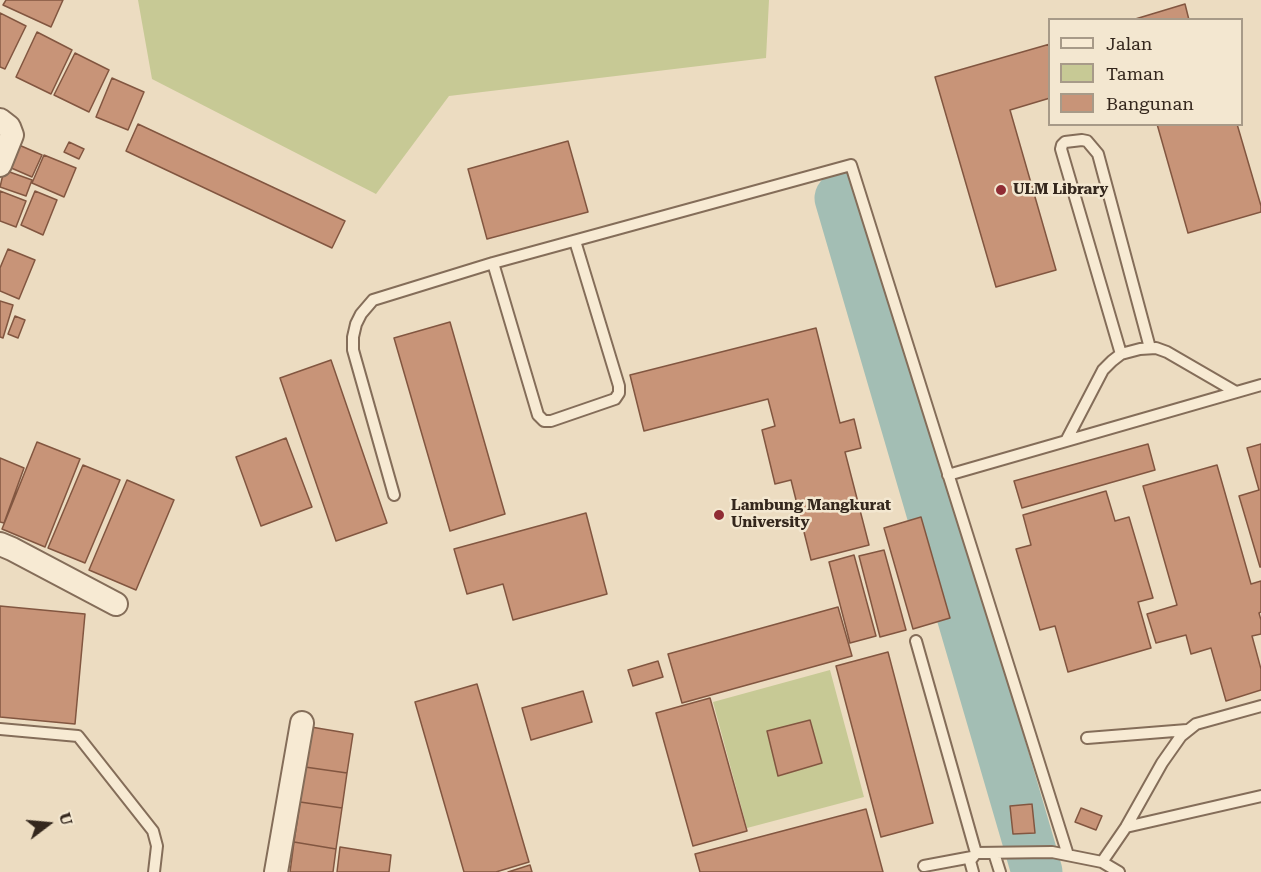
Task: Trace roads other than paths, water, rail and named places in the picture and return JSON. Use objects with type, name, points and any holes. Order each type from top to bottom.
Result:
[{"type":"street","points":[[0,120],[9,127],[12,135],[0,165]]},
{"type":"street","points":[[0,544],[116,604]]},
{"type":"street","points":[[276,872],[302,723]]},
{"type":"lane","points":[[1121,354],[1061,149],[1065,142],[1087,141],[1098,154],[1150,348]]},
{"type":"lane","points":[[394,495],[353,350],[352,337],[356,324],[373,300],[493,263],[851,165],[1068,855]]},
{"type":"lane","points":[[493,263],[538,415],[544,421],[551,421],[615,399],[620,386],[575,241]]},
{"type":"lane","points":[[1066,441],[1103,370],[1121,354],[1140,348],[1167,352],[1236,392]]},
{"type":"lane","points":[[948,475],[1261,385]]},
{"type":"lane","points":[[916,641],[974,855],[970,861],[973,872]]},
{"type":"lane","points":[[1102,862],[1126,827],[1162,763],[1187,730],[1196,724],[1261,706]]},
{"type":"lane","points":[[0,729],[78,735],[153,831],[157,846],[154,872]]},
{"type":"lane","points":[[1087,738],[1187,730]]},
{"type":"lane","points":[[1126,827],[1261,796]]},
{"type":"lane","points":[[924,866],[974,855],[1052,852],[1102,862],[1119,872]]},
{"type":"lane","points":[[994,853],[1000,872]]},
{"type":"waterway","points":[[840,198],[1037,872]]},
{"type":"place","name":"ULM Library","points":[[1001,190]]},
{"type":"place","name":"Lambung Mangkurat University","points":[[719,515]]}]
